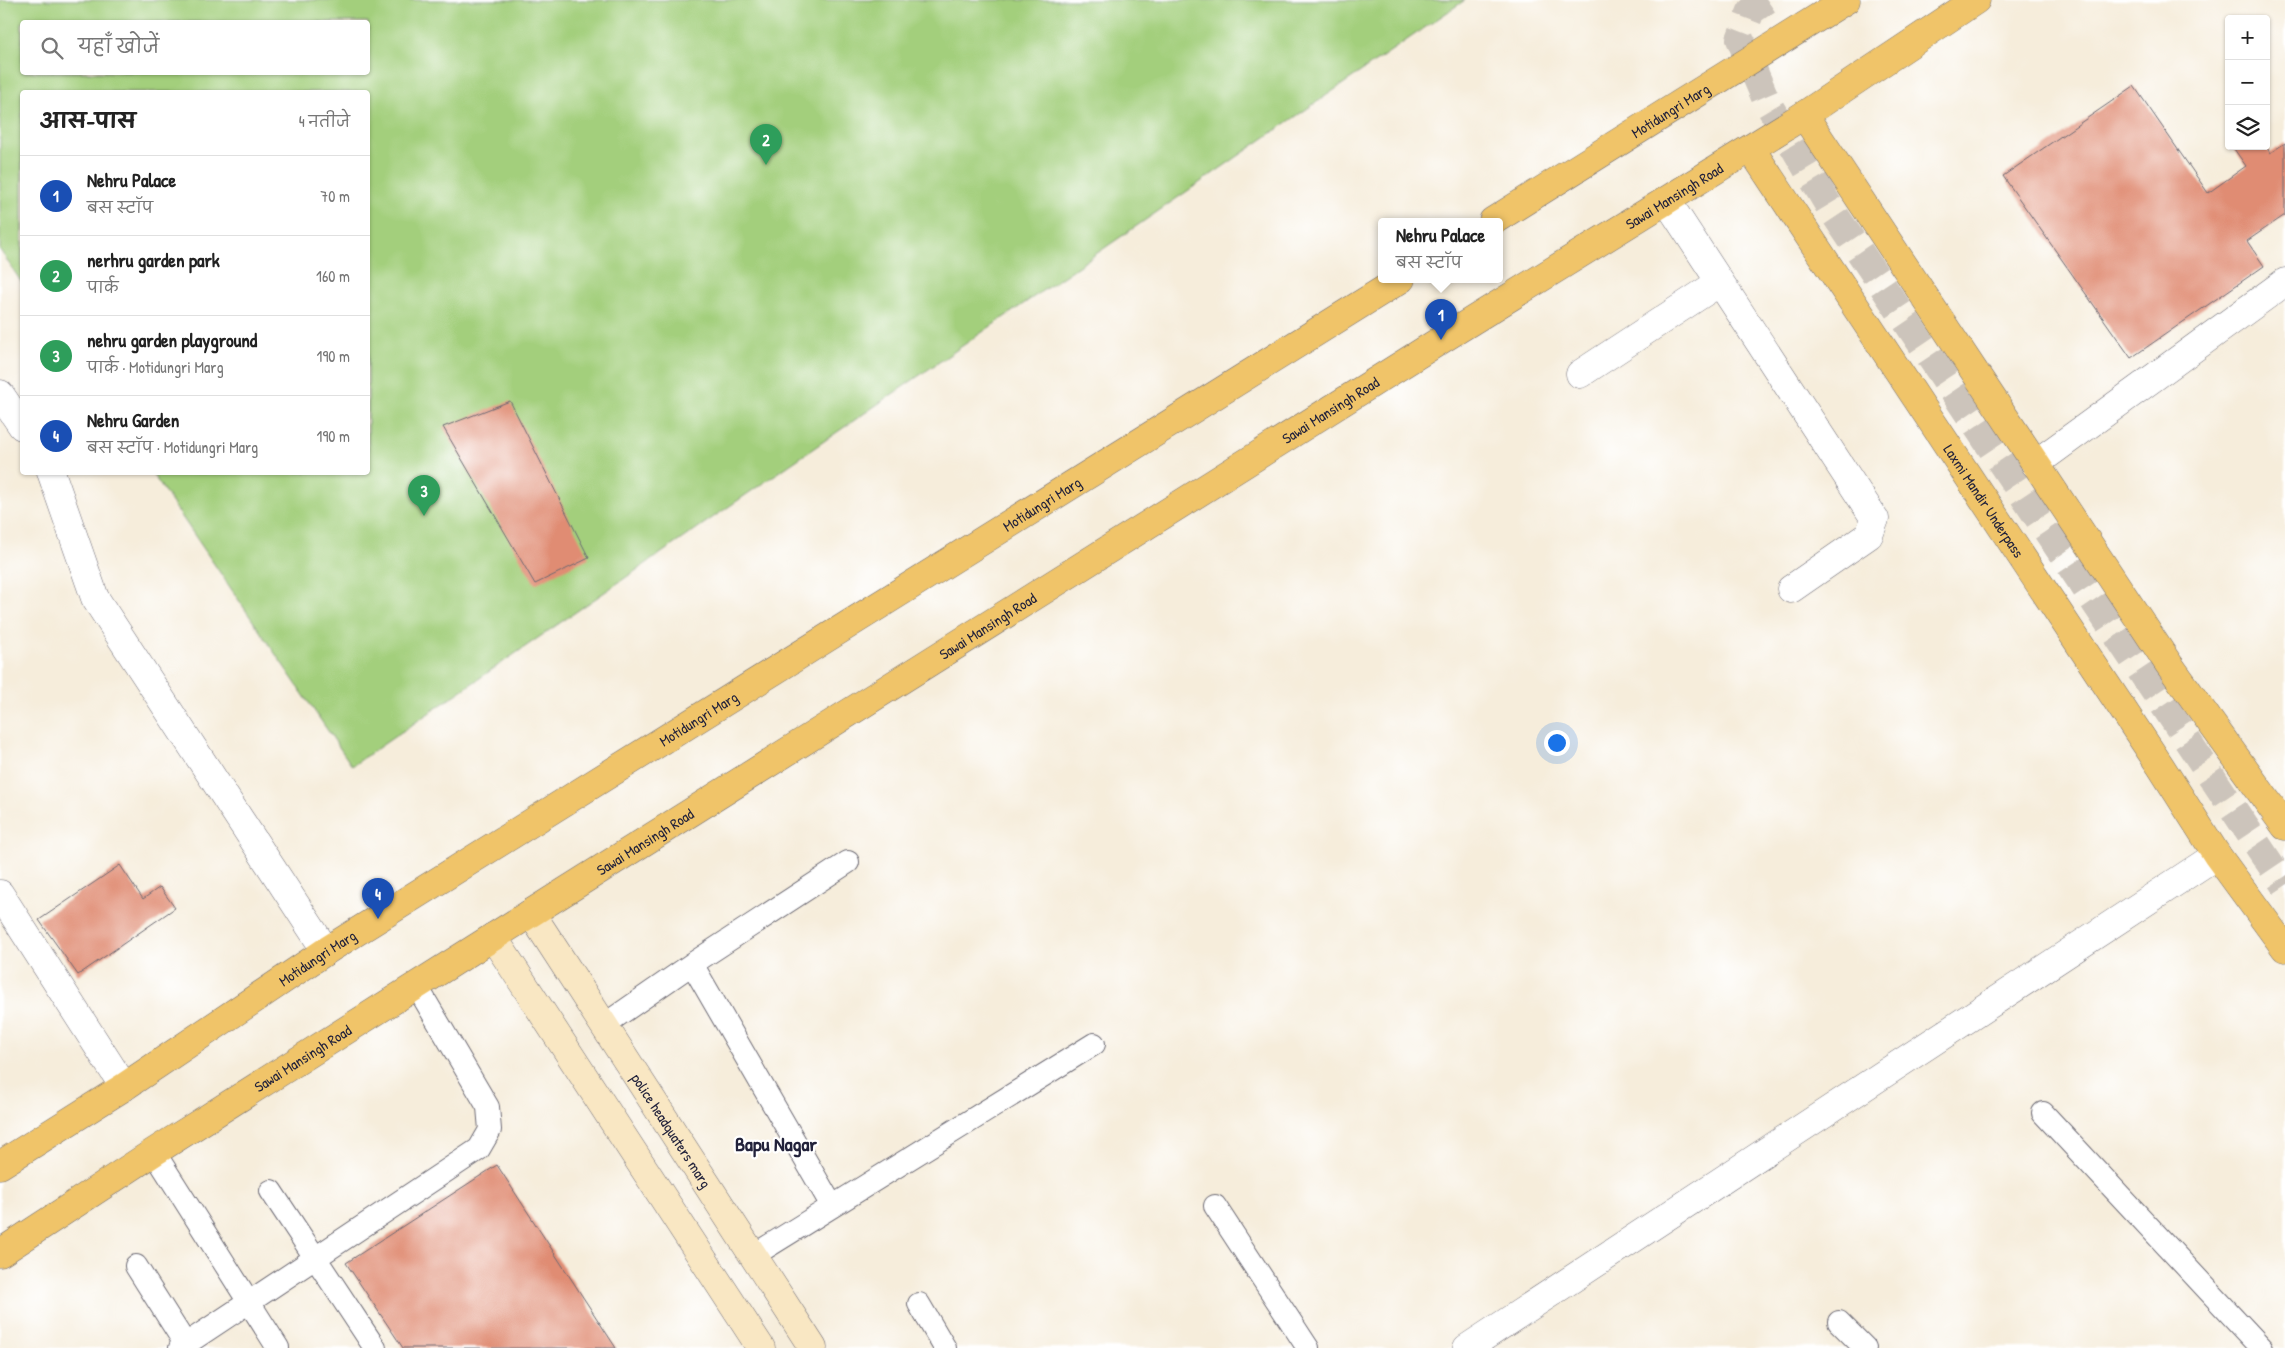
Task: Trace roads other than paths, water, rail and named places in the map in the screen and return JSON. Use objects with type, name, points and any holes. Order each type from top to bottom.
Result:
[{"type":"main road","name":"Motidungri Marg","points":[[1498,218],[1846,0]]},
{"type":"main road","name":"Sawai Mansingh Road","points":[[0,1253],[154,1152],[531,912],[1424,350],[1751,149],[1976,0]]},
{"type":"main road","points":[[1804,115],[2034,464],[2168,663],[2285,826]]},
{"type":"main road","name":"Laxmi Mandir Underpass","points":[[1751,149],[2156,758],[2216,855],[2285,948]]},
{"type":"main road","name":"Motidungri Marg","points":[[0,1165],[124,1087],[326,951],[1395,283]]},
{"type":"street","points":[[1667,201],[1875,519],[1870,535],[1791,589]]},
{"type":"street","points":[[1580,374],[1720,282]]},
{"type":"street","points":[[2034,464],[2285,282]]},
{"type":"street","points":[[0,394],[20,423]]},
{"type":"street","points":[[52,475],[95,598],[326,951]]},
{"type":"street","points":[[1467,1348],[2216,855]]},
{"type":"street","points":[[0,894],[124,1087]]},
{"type":"street","name":"police headquaters marg","points":[[531,912],[754,1254],[813,1348]]},
{"type":"street","points":[[493,937],[761,1348]]},
{"type":"lane","points":[[604,1025],[692,964],[848,862]]},
{"type":"lane","points":[[692,964],[832,1206]]},
{"type":"lane","points":[[136,1266],[183,1346],[479,1149],[490,1130],[488,1107],[416,986]]},
{"type":"lane","points":[[754,1254],[1094,1044]]},
{"type":"lane","points":[[2044,1113],[2262,1348]]},
{"type":"lane","points":[[154,1152],[278,1348]]},
{"type":"lane","points":[[272,1191],[374,1348]]},
{"type":"lane","points":[[1215,1206],[1308,1348]]},
{"type":"lane","points":[[919,1304],[945,1348]]},
{"type":"lane","points":[[1839,1322],[1865,1348]]},
{"type":"tunnel","points":[[1767,0],[1751,11],[1740,39],[1767,102],[1829,206],[2285,886]]},
{"type":"place","name":"nerhru garden park","points":[[766,165]]},
{"type":"place","name":"Nehru Palace","points":[[1441,340]]},
{"type":"place","name":"nehru garden playground","points":[[424,516]]},
{"type":"place","name":"Nehru Garden","points":[[378,919]]},
{"type":"district","name":"Bapu Nagar","points":[[776,1143]]}]
